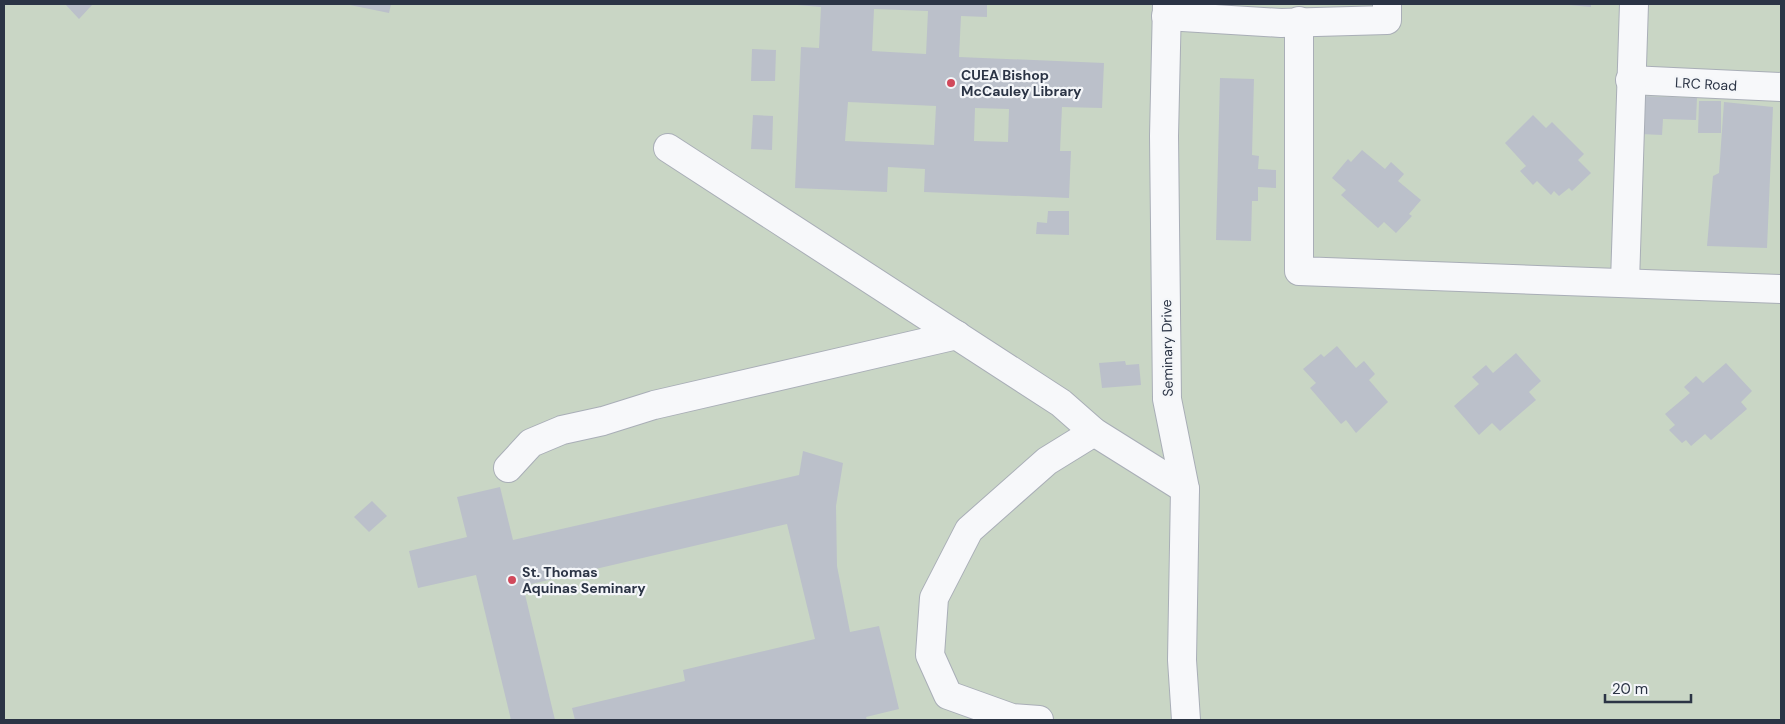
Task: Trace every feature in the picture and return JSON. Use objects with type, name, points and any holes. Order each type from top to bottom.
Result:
[{"type":"street","points":[[1166,10],[1386,20],[1387,4]]},
{"type":"street","points":[[1625,282],[1630,80],[1634,4]]},
{"type":"street","name":"Seminary Drive","points":[[1166,10],[1164,136],[1167,399],[1185,489],[1182,660],[1186,720]]},
{"type":"street","points":[[1286,16],[1299,271],[1781,289]]},
{"type":"street","name":"LRC Road","points":[[1630,80],[1781,87]]},
{"type":"street","points":[[668,148],[1061,403],[1094,432],[1185,489]]},
{"type":"street","points":[[508,468],[531,444],[562,430],[672,400],[957,335]]},
{"type":"street","points":[[1039,720],[1012,718],[948,695],[930,655],[934,598],[969,530],[1046,461],[1094,432]]},
{"type":"green space","points":[[4,4],[1781,4],[1781,720],[4,720]]},
{"type":"building","points":[[65,4],[93,4],[79,19]]},
{"type":"building","points":[[345,4],[391,4],[389,13]]},
{"type":"building","name":"CUEA Bishop McCauley Library","points":[[786,4],[987,4],[987,17],[961,16],[959,57],[1104,63],[1102,108],[1062,107],[1060,151],[1071,151],[1069,198],[924,192],[925,169],[888,167],[887,192],[795,188],[801,47],[819,48],[821,7]],"holes":[[[874,9],[928,11],[926,54],[872,51]],[[848,102],[936,106],[934,145],[845,141]],[[975,108],[1009,109],[1008,142],[974,141]]]},
{"type":"building","points":[[1558,4],[1591,4],[1591,7]]},
{"type":"building","points":[[752,49],[776,50],[775,81],[751,81]]},
{"type":"building","points":[[1220,78],[1254,79],[1252,155],[1259,156],[1258,169],[1276,170],[1276,188],[1258,187],[1258,201],[1252,201],[1251,241],[1216,240]]},
{"type":"building","points":[[1642,96],[1697,98],[1696,120],[1663,119],[1662,135],[1640,134]]},
{"type":"building","points":[[1699,101],[1721,101],[1721,133],[1698,133]]},
{"type":"building","points":[[1724,102],[1773,107],[1767,248],[1707,246],[1713,176],[1719,173]]},
{"type":"building","points":[[753,115],[773,116],[772,150],[751,149]]},
{"type":"building","points":[[1533,115],[1546,128],[1552,122],[1584,154],[1578,160],[1591,173],[1572,191],[1569,188],[1559,196],[1554,191],[1551,195],[1537,181],[1533,185],[1520,171],[1526,166],[1505,143]]},
{"type":"building","points":[[1362,150],[1385,169],[1391,162],[1404,174],[1398,181],[1421,200],[1409,214],[1412,216],[1396,233],[1384,222],[1378,228],[1341,195],[1346,190],[1332,178],[1348,159],[1351,162]]},
{"type":"building","points":[[1048,211],[1069,211],[1069,235],[1036,234],[1037,222],[1047,223]]},
{"type":"building","points":[[1337,346],[1356,368],[1364,361],[1375,374],[1369,380],[1388,402],[1356,433],[1346,420],[1341,424],[1310,388],[1316,383],[1303,369],[1321,354],[1324,357]]},
{"type":"building","points":[[1516,353],[1541,381],[1529,392],[1536,400],[1500,431],[1492,423],[1479,435],[1454,406],[1479,384],[1472,377],[1486,365],[1493,373]]},
{"type":"building","points":[[1125,361],[1126,365],[1139,364],[1141,385],[1102,388],[1099,363]]},
{"type":"building","points":[[1726,363],[1752,391],[1741,402],[1747,409],[1711,440],[1705,434],[1691,446],[1686,440],[1682,443],[1669,430],[1675,425],[1665,414],[1690,393],[1684,387],[1696,376],[1703,383]]},
{"type":"building","name":"St. Thomas Aquinas Seminary","points":[[803,451],[843,463],[836,506],[837,566],[850,632],[879,626],[899,709],[866,717],[867,720],[575,720],[572,708],[685,681],[683,670],[815,639],[787,524],[523,586],[555,720],[511,720],[476,575],[418,588],[409,551],[467,537],[457,497],[500,487],[513,540],[799,475]]},
{"type":"building","points":[[372,501],[387,516],[369,532],[354,517]]},
{"type":"place","name":"CUEA Bishop McCauley Library","points":[[951,83]]},
{"type":"place","name":"St. Thomas Aquinas Seminary","points":[[512,580]]}]
